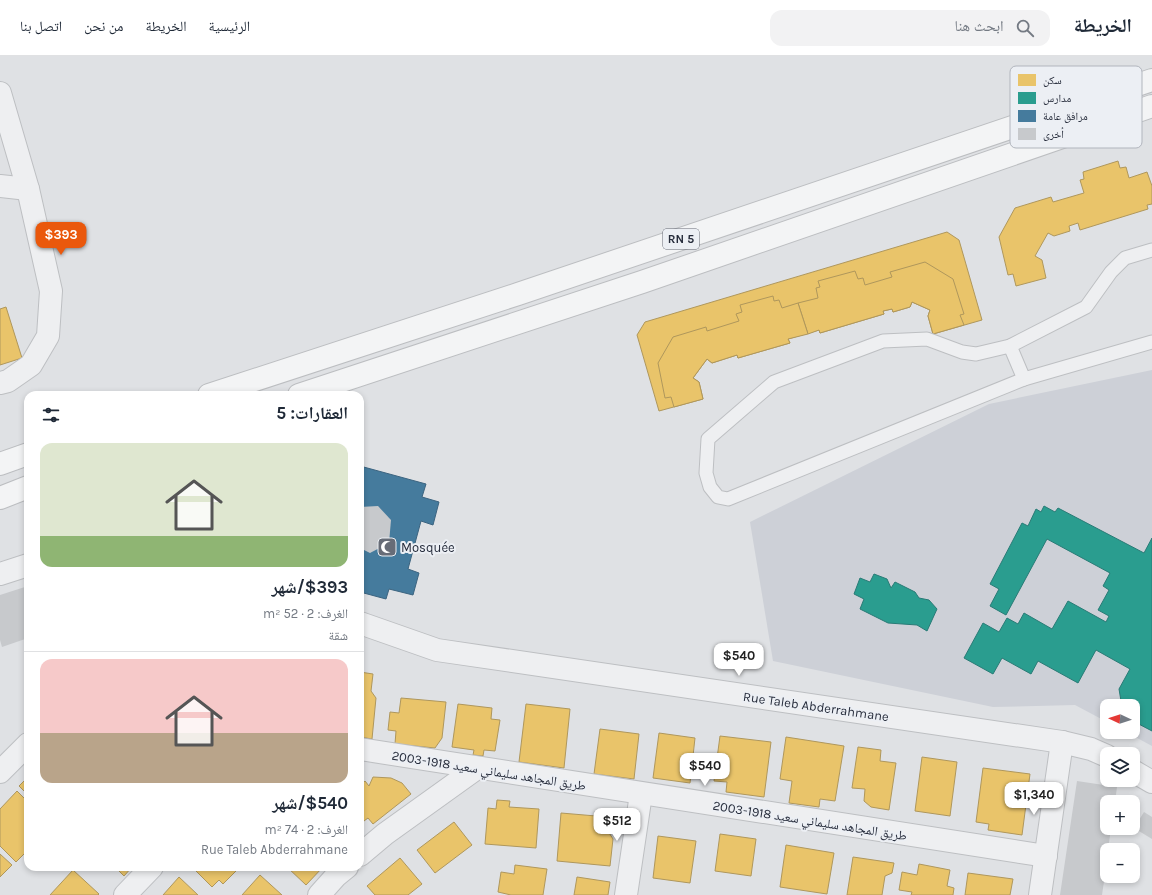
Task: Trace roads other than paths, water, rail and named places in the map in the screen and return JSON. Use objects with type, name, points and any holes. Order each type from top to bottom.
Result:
[{"type":"main road","name":"RN 5","points":[[1142,83],[1152,80]]},
{"type":"main road","name":"RN 5","points":[[1142,109],[1152,106]]},
{"type":"main road","name":"RN 5","points":[[221,391],[526,292],[1010,128]]},
{"type":"main road","name":"RN 5","points":[[311,391],[642,282],[1030,148]]},
{"type":"main road","points":[[0,464],[24,455]]},
{"type":"main road","points":[[0,498],[24,489]]},
{"type":"street","points":[[0,93],[28,189],[51,291],[48,336],[31,365],[8,381],[0,383]]},
{"type":"street","points":[[0,186],[28,189]]},
{"type":"street","points":[[0,574],[24,566]]},
{"type":"street","name":"Rue Taleb Abderrahmane","points":[[364,624],[438,650],[1062,742],[1091,749],[1100,753]]},
{"type":"street","points":[[1040,895],[1062,742]]},
{"type":"street","points":[[0,772],[24,748]]},
{"type":"street","name":"طريق المجاهد سليماني سعيد 1918-2003","points":[[364,750],[1046,856]]},
{"type":"street","points":[[364,852],[385,834],[477,768]]},
{"type":"street","points":[[1140,775],[1152,782]]},
{"type":"street","points":[[626,895],[641,794]]},
{"type":"street","points":[[125,895],[148,871]]},
{"type":"street","points":[[319,895],[342,871]]},
{"type":"lane","points":[[1152,250],[1125,258],[1111,272],[1086,307],[1010,346],[976,354],[962,352],[927,338],[883,341],[774,382],[708,438],[706,473],[710,486],[718,497],[728,499],[1024,379],[1152,342]]},
{"type":"lane","points":[[1010,346],[1024,379]]},
{"type":"place","name":"Mosquée","points":[[387,547]]}]
